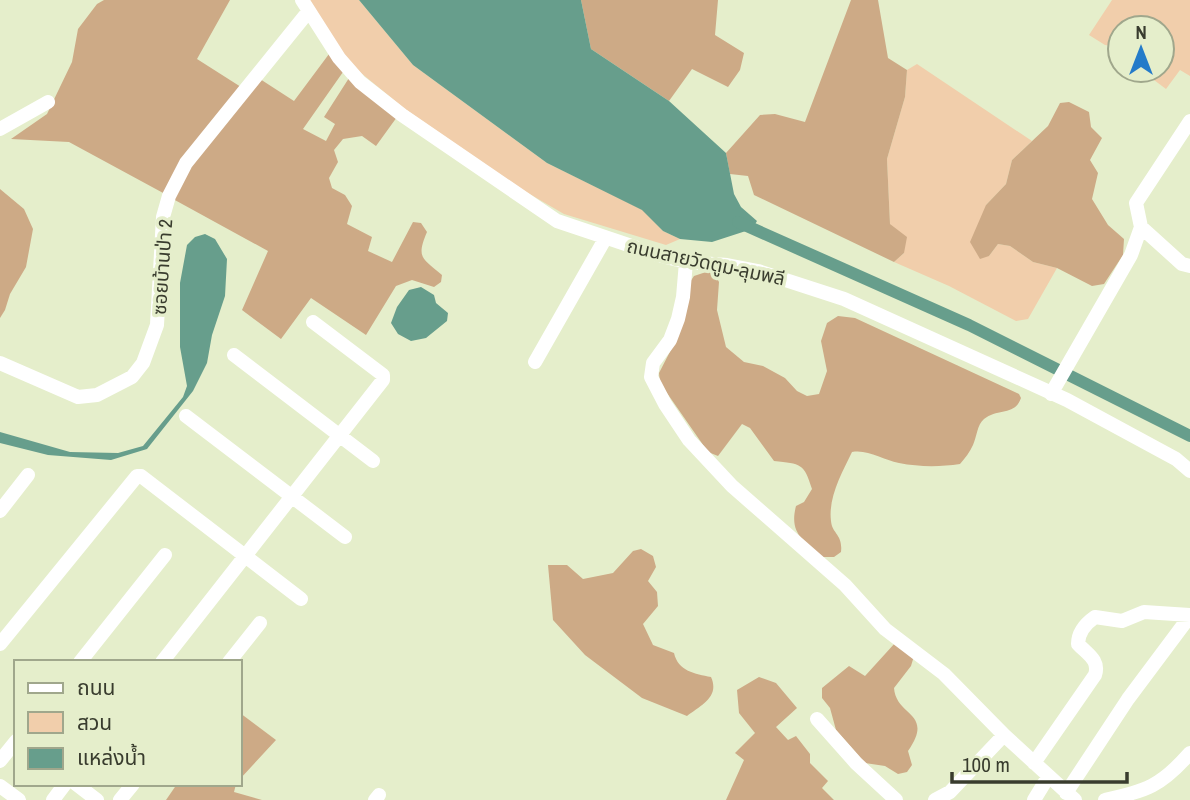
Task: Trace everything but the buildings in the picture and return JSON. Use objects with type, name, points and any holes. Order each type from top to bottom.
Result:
[{"type":"street","name":"ถนนสายวัดตูม-ลุมพลี","points":[[305,6],[348,69],[402,115],[556,221],[605,239],[685,262],[727,265],[758,271],[833,295],[1053,390],[1176,459],[1190,471]]},
{"type":"street","name":"ซอยบ้านป่า 2","points":[[0,363],[78,397],[97,395],[132,377],[143,363],[158,325],[163,217],[177,179],[186,163],[305,6]]},
{"type":"street","points":[[0,129],[48,102]]},
{"type":"street","points":[[1053,390],[1131,255],[1141,227],[1136,203],[1190,121]]},
{"type":"street","points":[[1141,227],[1182,264],[1190,266]]},
{"type":"street","points":[[535,362],[605,239]]},
{"type":"street","points":[[685,262],[683,297],[678,319],[670,340],[653,363],[651,377],[689,440],[725,479],[845,585],[885,629],[944,674],[1070,797],[1128,699],[1190,615]]},
{"type":"street","points":[[164,660],[383,380],[383,375],[313,322]]},
{"type":"street","points":[[234,355],[373,461]]},
{"type":"street","points":[[186,416],[345,537]]},
{"type":"street","points":[[0,511],[29,475]]},
{"type":"street","points":[[0,644],[137,476],[141,476],[301,599]]},
{"type":"street","points":[[82,660],[165,555]]},
{"type":"street","points":[[1034,763],[1095,675],[1096,661],[1078,644],[1078,636],[1087,623],[1095,617],[1122,621],[1144,612],[1190,615]]},
{"type":"street","points":[[231,660],[260,623]]},
{"type":"street","points":[[817,719],[856,763],[896,800]]},
{"type":"street","points":[[935,800],[950,792],[1004,735]]},
{"type":"street","points":[[0,761],[14,744]]},
{"type":"street","points":[[1105,800],[1151,788],[1178,766],[1190,752]]},
{"type":"street","points":[[1034,800],[1048,777]]},
{"type":"street","points":[[0,786],[19,800]]},
{"type":"street","points":[[79,786],[97,800]]},
{"type":"street","points":[[120,800],[131,786]]},
{"type":"green space","points":[[310,0],[359,0],[413,65],[547,163],[643,210],[663,231],[680,239],[666,245],[564,214],[521,189],[405,109],[361,73],[342,52]]},
{"type":"green space","points":[[1112,0],[1190,0],[1190,76],[1180,70],[1176,75],[1176,14],[1106,14],[1106,45],[1089,35]]},
{"type":"green space","points":[[917,64],[1032,141],[1012,160],[1006,184],[986,205],[989,256],[998,244],[1010,246],[1033,262],[1057,268],[1028,319],[1016,321],[949,286],[894,262],[904,253],[890,224],[887,159],[905,97],[907,70]]},
{"type":"shaded area","points":[[104,0],[230,0],[197,59],[241,87],[165,194],[69,142],[11,139],[47,114],[72,62],[78,29],[97,4]]},
{"type":"shaded area","points":[[581,0],[718,0],[715,35],[744,53],[740,70],[728,87],[692,69],[669,101],[591,49]]},
{"type":"shaded area","points":[[851,0],[878,0],[888,58],[907,70],[905,97],[887,159],[890,224],[907,237],[904,253],[894,262],[754,195],[748,176],[730,174],[726,153],[760,115],[775,114],[805,122]]},
{"type":"shaded area","points":[[329,54],[343,72],[303,129],[326,141],[335,124],[324,117],[349,78],[397,117],[376,146],[362,136],[343,139],[334,150],[338,162],[329,178],[332,188],[345,195],[352,206],[347,224],[372,237],[368,251],[392,262],[413,222],[421,223],[427,232],[422,247],[423,257],[442,275],[441,282],[434,287],[412,280],[396,286],[366,335],[311,298],[281,339],[242,310],[268,251],[173,199],[191,164],[260,79],[294,101]]},
{"type":"shaded area","points":[[1069,102],[1089,112],[1091,127],[1102,138],[1090,160],[1098,173],[1092,199],[1108,225],[1124,239],[1123,255],[1104,284],[1092,286],[1057,268],[1033,262],[1010,246],[998,244],[989,256],[980,259],[970,242],[986,205],[1006,184],[1012,160],[1048,126],[1060,103]]},
{"type":"shaded area","points":[[0,189],[24,209],[33,229],[26,267],[0,318]]},
{"type":"shaded area","points":[[706,272],[714,273],[719,282],[717,310],[726,347],[744,362],[763,366],[785,378],[797,391],[807,396],[819,394],[827,371],[821,341],[827,323],[838,316],[855,318],[1019,394],[1021,398],[1010,410],[982,421],[972,448],[960,464],[914,465],[893,462],[864,452],[852,452],[837,485],[831,512],[832,525],[840,541],[841,552],[834,557],[821,557],[803,541],[794,523],[796,506],[804,502],[812,489],[804,470],[796,464],[774,461],[750,428],[742,424],[718,456],[708,452],[660,383],[659,373],[676,340],[690,282],[694,276]]},
{"type":"shaded area","points":[[641,549],[653,556],[656,567],[648,581],[657,592],[658,606],[643,624],[653,645],[674,653],[683,668],[711,677],[713,684],[708,700],[687,716],[642,698],[585,655],[553,620],[548,565],[567,565],[583,579],[613,573],[633,551]]},
{"type":"shaded area","points":[[895,643],[914,656],[911,666],[894,688],[896,697],[916,722],[917,729],[908,751],[912,765],[907,772],[898,774],[885,766],[865,763],[836,730],[830,708],[822,698],[822,688],[849,666],[865,676]]},
{"type":"shaded area","points":[[759,677],[776,683],[797,708],[776,727],[788,740],[796,736],[810,754],[810,763],[828,781],[822,788],[834,800],[726,800],[744,760],[735,753],[755,733],[739,713],[737,690]]},
{"type":"shaded area","points":[[242,714],[276,740],[242,777]]},
{"type":"shaded area","points":[[176,786],[236,786],[234,792],[262,800],[166,800]]},
{"type":"water","points":[[359,0],[581,0],[591,49],[669,101],[726,153],[734,194],[741,207],[757,221],[752,229],[712,242],[680,239],[663,231],[642,210],[547,163],[413,65]]},
{"type":"water","points":[[205,234],[215,239],[227,259],[225,296],[212,335],[207,363],[193,391],[147,449],[111,460],[48,455],[0,443],[0,432],[70,452],[118,453],[143,446],[183,397],[187,386],[180,347],[180,283],[187,245],[195,237]]},
{"type":"water","points":[[421,287],[434,295],[436,303],[448,313],[447,321],[426,338],[411,341],[398,334],[391,323],[397,307],[409,290]]},
{"type":"waterway","points":[[738,222],[969,325],[1190,436]]}]
